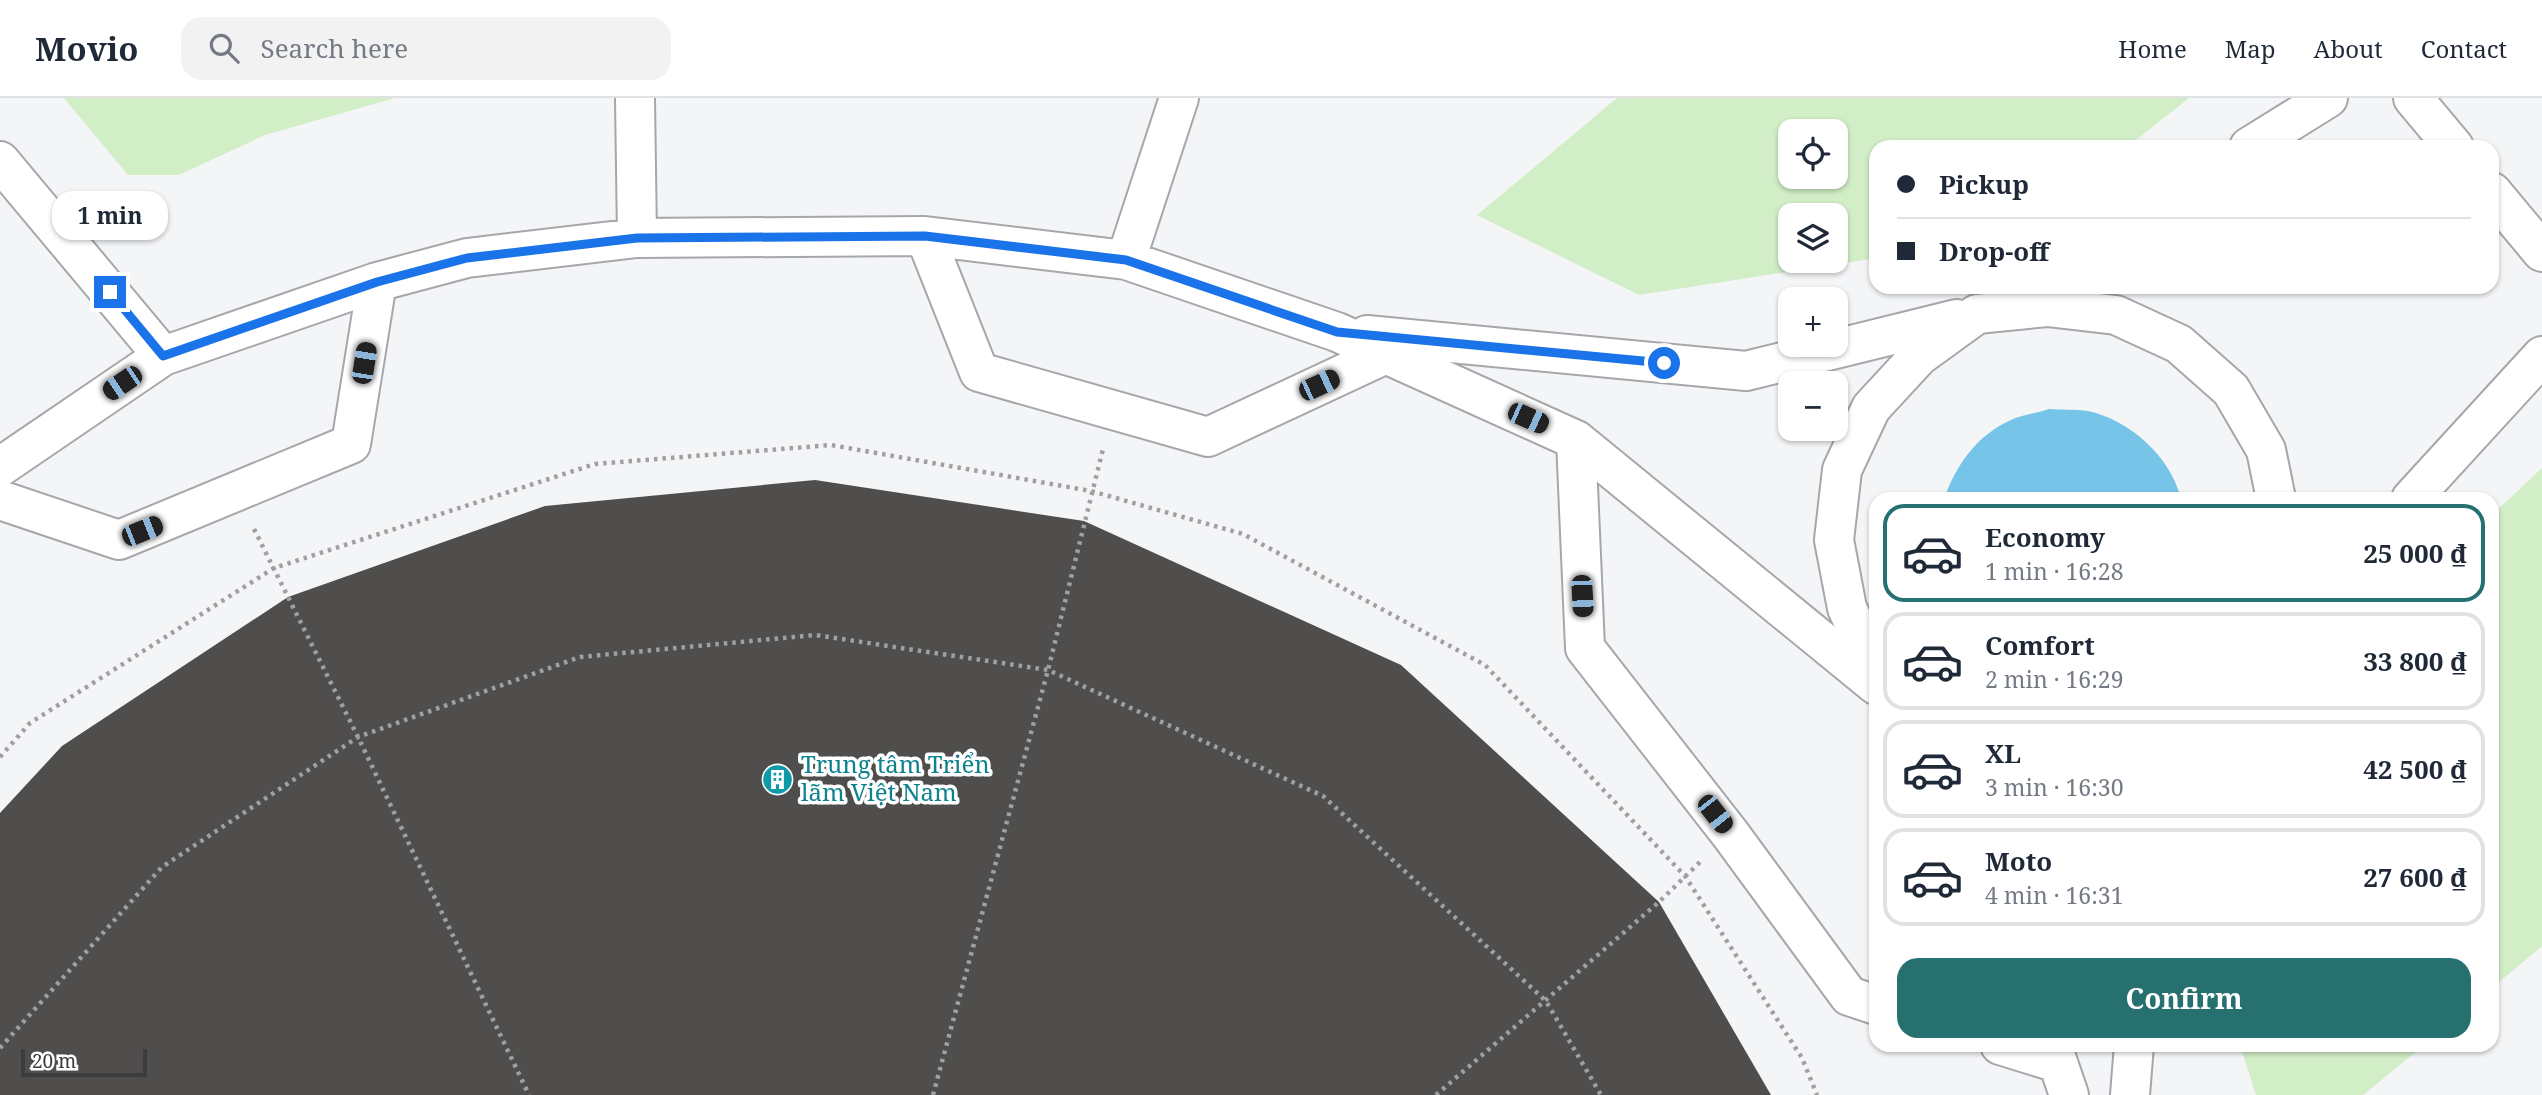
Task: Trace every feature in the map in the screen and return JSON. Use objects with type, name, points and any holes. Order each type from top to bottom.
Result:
[{"type":"street","points":[[635,98],[637,238]]},
{"type":"street","points":[[1126,260],[1179,98]]},
{"type":"street","points":[[2260,140],[2329,98]]},
{"type":"street","points":[[2413,98],[2448,140]]},
{"type":"street","points":[[0,161],[163,356]]},
{"type":"street","points":[[2499,200],[2542,252]]},
{"type":"street","points":[[925,236],[979,372],[1208,437],[1386,354]]},
{"type":"street","points":[[0,467],[163,356],[377,282],[467,258],[637,238],[925,236],[1126,260],[1337,332],[1576,440],[1869,679]]},
{"type":"street","points":[[0,500],[119,540],[351,444],[377,282]]},
{"type":"street","points":[[1869,656],[1847,608],[1834,540],[1842,470],[1871,408],[1919,356],[2010,294]]},
{"type":"street","points":[[1337,332],[1746,371],[1977,314],[2047,307],[2116,315],[2179,344],[2231,390],[2266,450],[2275,492]]},
{"type":"street","points":[[2417,492],[2542,356]]},
{"type":"street","points":[[1576,440],[1585,648],[1731,835],[1849,996],[1869,1003]]},
{"type":"street","points":[[2018,1052],[2060,1068]]},
{"type":"street","points":[[2130,1095],[2133,1052]]},
{"type":"path","points":[[933,1095],[1048,670],[1091,491],[1115,410]]},
{"type":"path","points":[[0,757],[30,723],[274,568],[595,464],[831,445],[1091,491],[1244,534],[1485,665],[1685,876],[1802,1058],[1816,1095]]},
{"type":"path","points":[[234,493],[358,737],[529,1095]]},
{"type":"path","points":[[0,1048],[162,867],[358,737],[580,657],[815,635],[1048,670],[1323,796],[1546,1001],[1601,1095]]},
{"type":"path","points":[[1436,1095],[1546,1001],[1731,835]]},
{"type":"green space","points":[[64,98],[395,98],[265,135],[179,175],[128,175]]},
{"type":"green space","points":[[1617,98],[2189,98],[2136,140],[1869,140],[1869,259],[1848,262],[1848,203],[1778,203],[1780,273],[1639,295],[1477,215]]},
{"type":"green space","points":[[2542,468],[2542,946],[2499,982],[2499,508]]},
{"type":"green space","points":[[2242,1052],[2415,1052],[2363,1095],[2256,1095]]},
{"type":"water","points":[[2049,409],[2079,410],[2119,423],[2158,455],[2179,492],[1947,492],[1969,452],[1999,426]]},
{"type":"building","name":"Trung tâm Triển lãm Việt Nam","points":[[815,480],[1084,521],[1401,665],[1659,902],[1771,1095],[0,1095],[0,813],[62,746],[288,597],[545,506]]},
{"type":"place","name":"Trung tâm Triển lãm Việt Nam","points":[[778,779]]},
{"type":"route","points":[[110,292],[163,356],[377,282],[467,258],[637,238],[925,236],[1126,260],[1337,332],[1664,363]]}]
